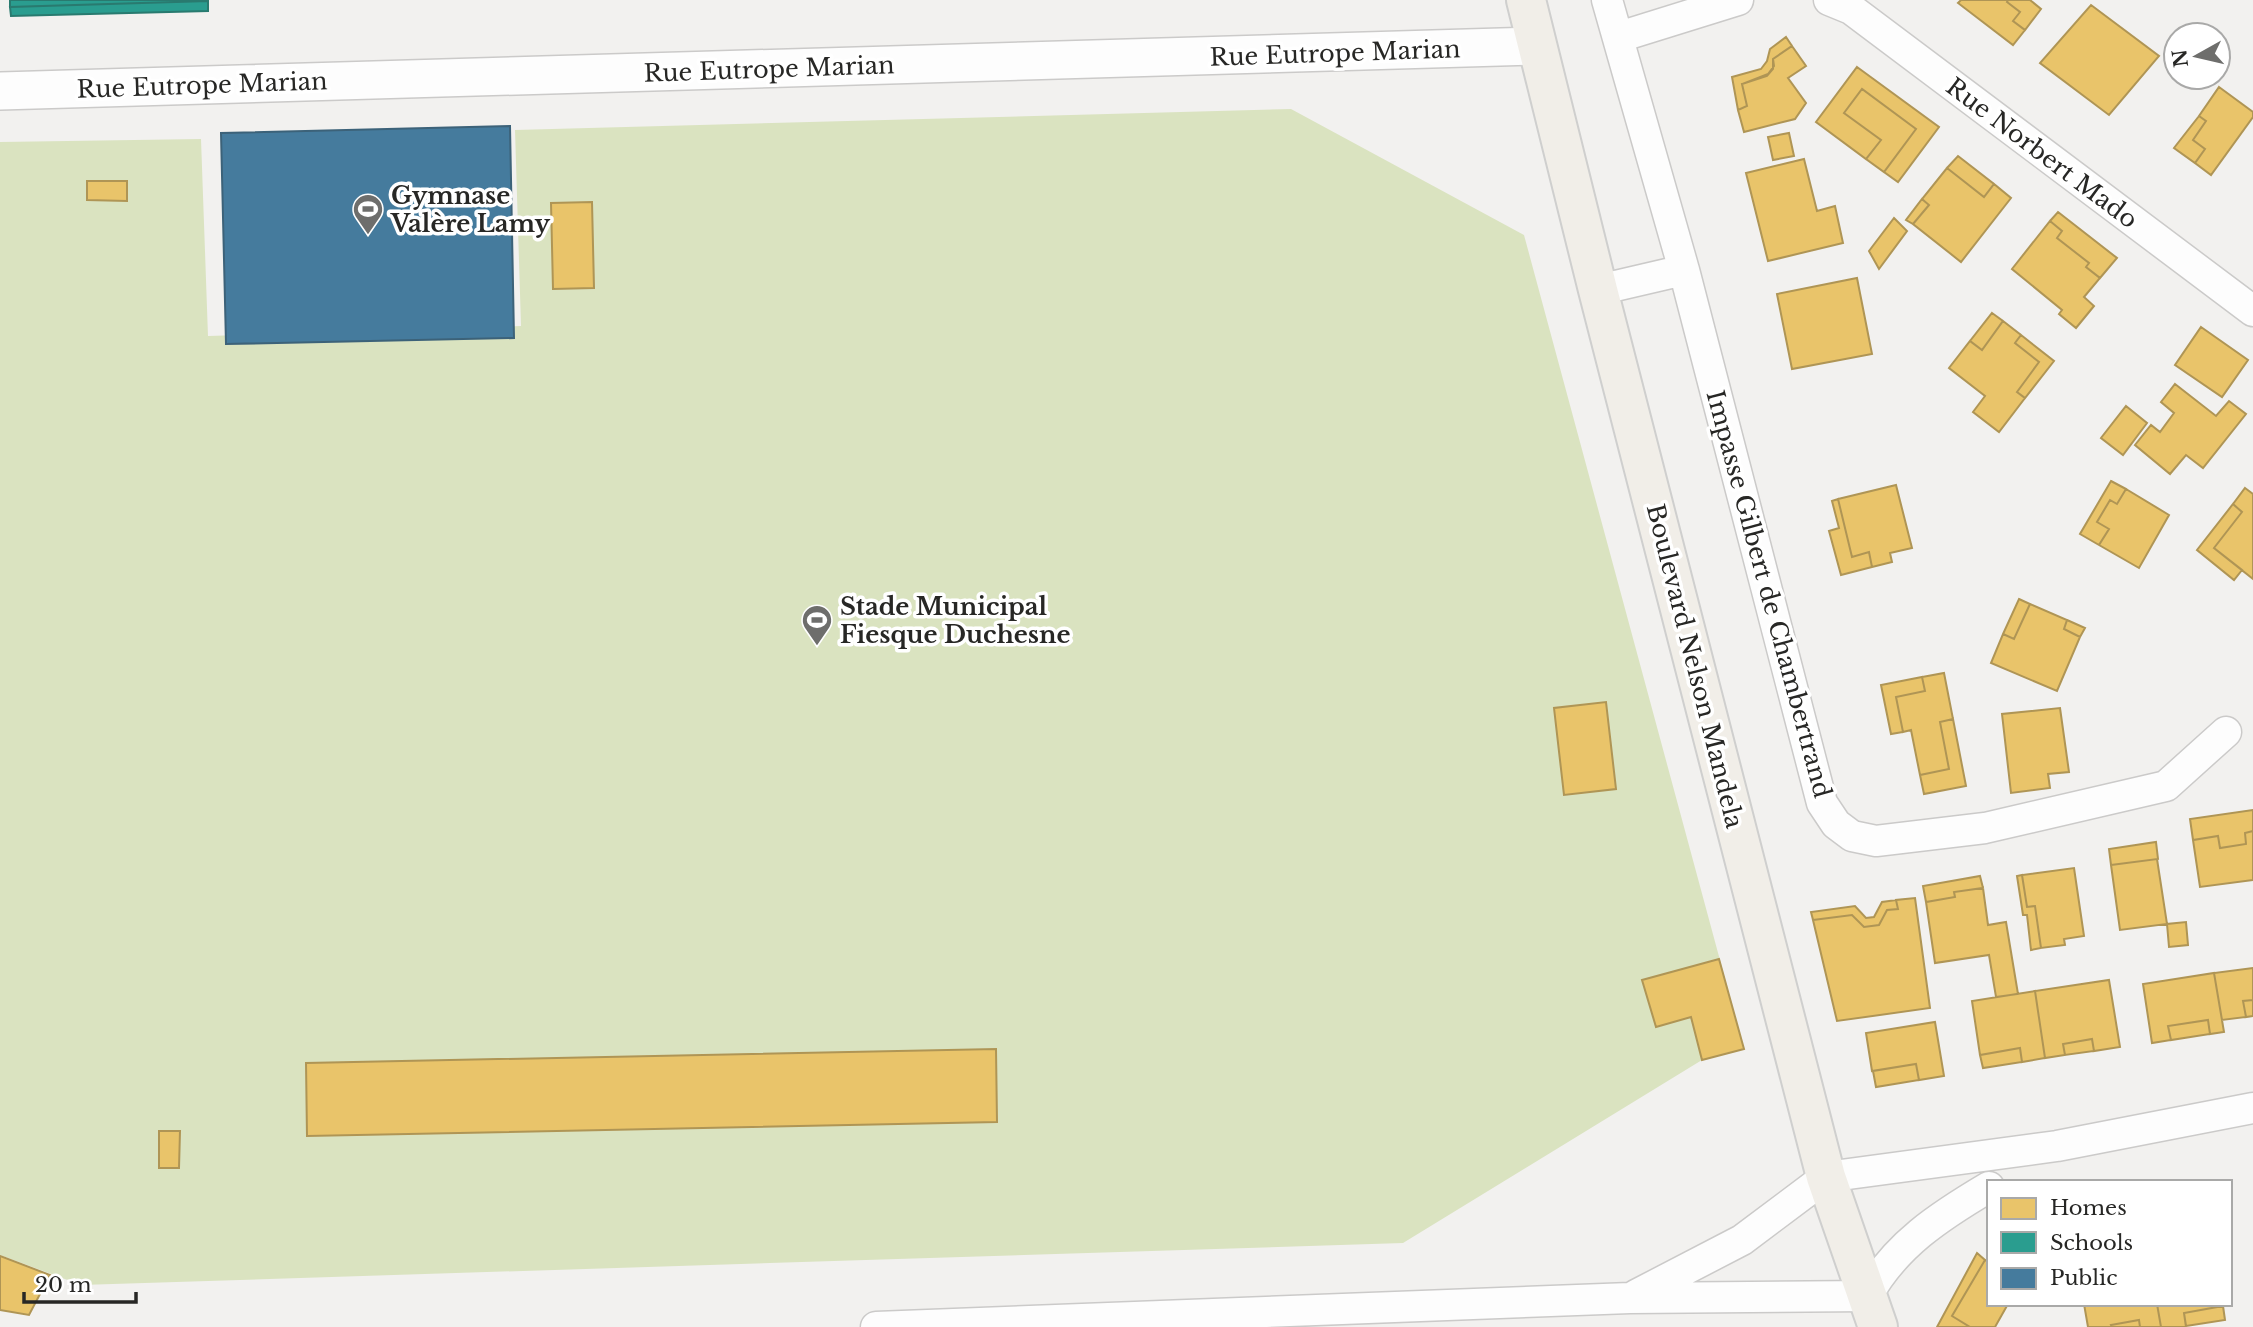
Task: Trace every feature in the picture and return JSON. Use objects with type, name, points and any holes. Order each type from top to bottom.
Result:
[{"type":"main road","name":"Boulevard Nelson Mandela","points":[[1526,0],[1826,1177],[1872,1311]]},
{"type":"street","name":"Impasse Gilbert de Chambertrand","points":[[1607,0],[1684,270],[1822,803],[1836,824],[1852,836],[1876,841],[1985,828],[2166,786],[2226,732]]},
{"type":"street","points":[[1619,37],[1738,0]]},
{"type":"street","name":"Rue Norbert Mado","points":[[1829,0],[1851,9],[2253,311]]},
{"type":"street","name":"Rue Eutrope Marian","points":[[0,91],[1537,46]]},
{"type":"street","points":[[1598,290],[1684,270]]},
{"type":"street","points":[[1630,1298],[1742,1240],[1826,1177],[2057,1146],[2253,1108]]},
{"type":"street","points":[[2000,1180],[2057,1146]]},
{"type":"street","points":[[876,1327],[1179,1321],[1630,1298],[1872,1311],[1879,1274],[1900,1249],[1987,1188]]},
{"type":"green space","name":"Stade Municipal Fiesque Duchesne","points":[[1291,109],[1524,235],[1744,1049],[1702,1060],[1403,1243],[81,1285],[0,1255],[0,142],[201,139],[208,336],[521,326],[515,130]]},
{"type":"building: Homes","points":[[1961,0],[2008,0],[2007,2],[2020,12],[2013,21],[2025,30],[2013,45],[1958,3]]},
{"type":"building: Homes","points":[[2030,0],[2041,9],[2025,30],[2013,21],[2020,12],[2007,2]]},
{"type":"building: Homes","points":[[2091,5],[2159,56],[2109,115],[2040,63]]},
{"type":"building: Homes","points":[[1786,37],[1792,46],[1773,59],[1774,66],[1768,74],[1742,84],[1747,106],[1738,110],[1732,77],[1761,69],[1767,61],[1770,49]]},
{"type":"building: Homes","points":[[1792,46],[1806,66],[1788,78],[1806,103],[1795,119],[1744,132],[1738,110],[1747,106],[1742,84],[1767,76],[1773,69],[1773,59]]},
{"type":"building: Homes","points":[[1857,67],[1939,127],[1898,182],[1884,172],[1916,129],[1862,89],[1844,113],[1881,140],[1866,159],[1816,122]]},
{"type":"building: Homes","points":[[1862,89],[1916,129],[1884,172],[1866,159],[1881,140],[1844,113]]},
{"type":"building: Homes","points":[[2216,91],[2224,91],[2253,112],[2253,117],[2211,175],[2195,163],[2205,149],[2193,140],[2206,121],[2199,116]]},
{"type":"building: Homes","points":[[2199,116],[2206,121],[2193,140],[2205,149],[2195,163],[2174,148]]},
{"type":"building: Homes","points":[[1789,133],[1794,156],[1773,160],[1768,137]]},
{"type":"building: Homes","points":[[1958,156],[1994,184],[1984,197],[1947,168]]},
{"type":"building: Homes","points":[[1804,159],[1817,211],[1835,206],[1843,243],[1768,261],[1746,173]]},
{"type":"building: Homes","points":[[1947,168],[1984,197],[1994,184],[2011,198],[1961,262],[1913,224],[1929,205],[1922,199]]},
{"type":"building: Homes","points":[[87,181],[127,181],[127,201],[87,200]]},
{"type":"building: Homes","points":[[1922,199],[1929,205],[1913,224],[1906,220]]},
{"type":"building: Homes","points":[[592,202],[594,288],[553,289],[551,203]]},
{"type":"building: Homes","points":[[2058,212],[2117,258],[2100,278],[2086,267],[2089,263],[2057,238],[2062,231],[2050,221]]},
{"type":"building: Homes","points":[[1894,218],[1907,231],[1879,269],[1869,251]]},
{"type":"building: Homes","points":[[2050,221],[2062,231],[2057,238],[2089,263],[2086,267],[2100,278],[2084,297],[2094,306],[2076,328],[2059,314],[2062,310],[2012,269]]},
{"type":"building: Homes","points":[[1857,278],[1872,354],[1792,369],[1777,294]]},
{"type":"building: Homes","points":[[1992,313],[2003,321],[1982,350],[1970,341]]},
{"type":"building: Homes","points":[[2003,321],[2021,335],[2015,343],[2039,362],[2017,392],[2025,398],[1999,432],[1973,412],[1985,396],[1949,368],[1970,341],[1982,350]]},
{"type":"building: Homes","points":[[2201,327],[2248,360],[2222,397],[2175,365]]},
{"type":"building: Homes","points":[[2021,335],[2054,361],[2025,398],[2017,392],[2039,362],[2015,343]]},
{"type":"building: Homes","points":[[2175,384],[2216,416],[2229,401],[2246,414],[2203,468],[2186,455],[2170,474],[2135,445],[2151,425],[2160,432],[2174,413],[2161,402]]},
{"type":"building: Homes","points":[[2126,406],[2147,423],[2123,455],[2101,438]]},
{"type":"building: Homes","points":[[2111,481],[2126,489],[2117,504],[2110,500],[2097,522],[2109,529],[2099,545],[2080,534]]},
{"type":"building: Homes","points":[[1896,485],[1912,548],[1890,553],[1892,562],[1872,567],[1869,552],[1852,557],[1838,499]]},
{"type":"building: Homes","points":[[2245,488],[2253,494],[2253,579],[2214,548],[2242,512],[2233,504]]},
{"type":"building: Homes","points":[[2126,489],[2169,515],[2139,568],[2099,545],[2109,529],[2097,522],[2110,500],[2117,504]]},
{"type":"building: Homes","points":[[1838,499],[1852,557],[1869,552],[1872,567],[1841,575],[1829,531],[1839,528],[1832,501]]},
{"type":"building: Homes","points":[[2233,504],[2242,512],[2214,548],[2242,570],[2234,580],[2197,550]]},
{"type":"building: Homes","points":[[2019,599],[2030,604],[2014,639],[2003,634]]},
{"type":"building: Homes","points":[[2030,604],[2067,620],[2064,629],[2080,637],[2057,691],[1991,663],[2003,634],[2014,639]]},
{"type":"building: Homes","points":[[2067,620],[2085,628],[2080,637],[2064,629]]},
{"type":"building: Homes","points":[[1944,673],[1953,719],[1940,722],[1949,769],[1920,775],[1911,730],[1903,732],[1896,697],[1925,691],[1922,677]]},
{"type":"building: Homes","points":[[1922,677],[1925,691],[1896,697],[1903,732],[1891,734],[1881,685]]},
{"type":"building: Homes","points":[[1606,702],[1616,789],[1564,795],[1554,708]]},
{"type":"building: Homes","points":[[2060,708],[2069,772],[2048,774],[2050,788],[2011,793],[2002,714]]},
{"type":"building: Homes","points":[[1953,719],[1966,786],[1924,794],[1920,775],[1949,769],[1940,722]]},
{"type":"building: Homes","points":[[2253,810],[2253,831],[2245,833],[2246,844],[2220,848],[2218,836],[2193,840],[2190,819]]},
{"type":"building: Homes","points":[[2253,831],[2253,880],[2200,887],[2193,840],[2218,836],[2220,848],[2246,844],[2245,833]]},
{"type":"building: Homes","points":[[2156,842],[2158,859],[2111,865],[2109,849]]},
{"type":"building: Homes","points":[[2157,859],[2167,924],[2120,930],[2111,865]]},
{"type":"building: Homes","points":[[2074,868],[2084,936],[2064,939],[2065,945],[2041,948],[2035,906],[2027,907],[2022,875]]},
{"type":"building: Homes","points":[[2022,875],[2027,907],[2035,906],[2041,948],[2031,950],[2027,915],[2023,915],[2017,876]]},
{"type":"building: Homes","points":[[1980,876],[1983,888],[1954,892],[1955,897],[1926,902],[1923,886]]},
{"type":"building: Homes","points":[[1983,888],[1988,925],[2006,922],[2018,994],[1996,997],[1989,955],[1935,963],[1926,902],[1955,897],[1954,892]]},
{"type":"building: Homes","points":[[1915,898],[1930,1008],[1837,1021],[1813,920],[1852,915],[1864,927],[1879,925],[1887,910],[1898,909],[1896,900]]},
{"type":"building: Homes","points":[[1896,900],[1898,909],[1887,910],[1879,925],[1864,927],[1852,915],[1813,920],[1811,912],[1855,906],[1866,918],[1874,917],[1882,902]]},
{"type":"building: Homes","points":[[2186,922],[2188,945],[2169,947],[2167,924]]},
{"type":"building: Homes","points":[[1719,959],[1744,1049],[1702,1060],[1691,1017],[1656,1027],[1642,980]]},
{"type":"building: Homes","points":[[2253,968],[2253,1000],[2243,1001],[2246,1017],[2222,1020],[2214,973]]},
{"type":"building: Homes","points":[[2214,973],[2224,1032],[2210,1034],[2208,1020],[2168,1026],[2171,1040],[2152,1043],[2143,984]]},
{"type":"building: Homes","points":[[2109,980],[2120,1047],[2094,1051],[2092,1039],[2063,1044],[2065,1055],[2045,1058],[2035,991]]},
{"type":"building: Homes","points":[[2035,991],[2045,1058],[2022,1062],[2020,1048],[1980,1055],[1972,1001]]},
{"type":"building: Homes","points":[[2253,1000],[2253,1016],[2246,1017],[2243,1001]]},
{"type":"building: Homes","points":[[2208,1020],[2210,1034],[2171,1040],[2168,1026]]},
{"type":"building: Homes","points":[[1935,1022],[1944,1076],[1919,1080],[1916,1064],[1872,1071],[1866,1033]]},
{"type":"building: Homes","points":[[2092,1039],[2094,1051],[2065,1055],[2063,1044]]},
{"type":"building: Homes","points":[[2020,1048],[2022,1062],[1983,1068],[1980,1055]]},
{"type":"building: Homes","points":[[996,1049],[997,1122],[307,1136],[306,1063]]},
{"type":"building: Homes","points":[[1916,1064],[1919,1080],[1876,1087],[1873,1071]]},
{"type":"building: Homes","points":[[159,1131],[180,1131],[179,1168],[159,1168]]},
{"type":"building: Homes","points":[[1977,1253],[1985,1260],[1952,1316],[1970,1327],[1937,1327]]},
{"type":"building: Homes","points":[[0,1256],[50,1275],[29,1315],[0,1310]]},
{"type":"building: Homes","points":[[1985,1260],[1987,1261],[1987,1306],[2007,1306],[1995,1327],[1970,1327],[1952,1316]]},
{"type":"building: Homes","points":[[2084,1306],[2157,1306],[2161,1327],[2140,1327],[2139,1320],[2111,1325],[2112,1327],[2088,1327]]},
{"type":"building: Homes","points":[[2157,1306],[2223,1306],[2184,1313],[2186,1327],[2161,1327]]},
{"type":"building: Homes","points":[[2223,1306],[2225,1320],[2186,1326],[2184,1313]]},
{"type":"building: Homes","points":[[2139,1320],[2140,1327],[2111,1325]]},
{"type":"building: Schools","points":[[10,0],[208,0],[208,1],[10,7]]},
{"type":"building: Schools","points":[[208,1],[208,11],[11,16],[10,7]]},
{"type":"building: Public","name":"Gymnase Valère Lamy","points":[[510,126],[514,338],[226,344],[221,133]]},
{"type":"place","name":"Gymnase Valère Lamy","points":[[368,236]]},
{"type":"place","name":"Stade Municipal Fiesque Duchesne","points":[[817,647]]}]
